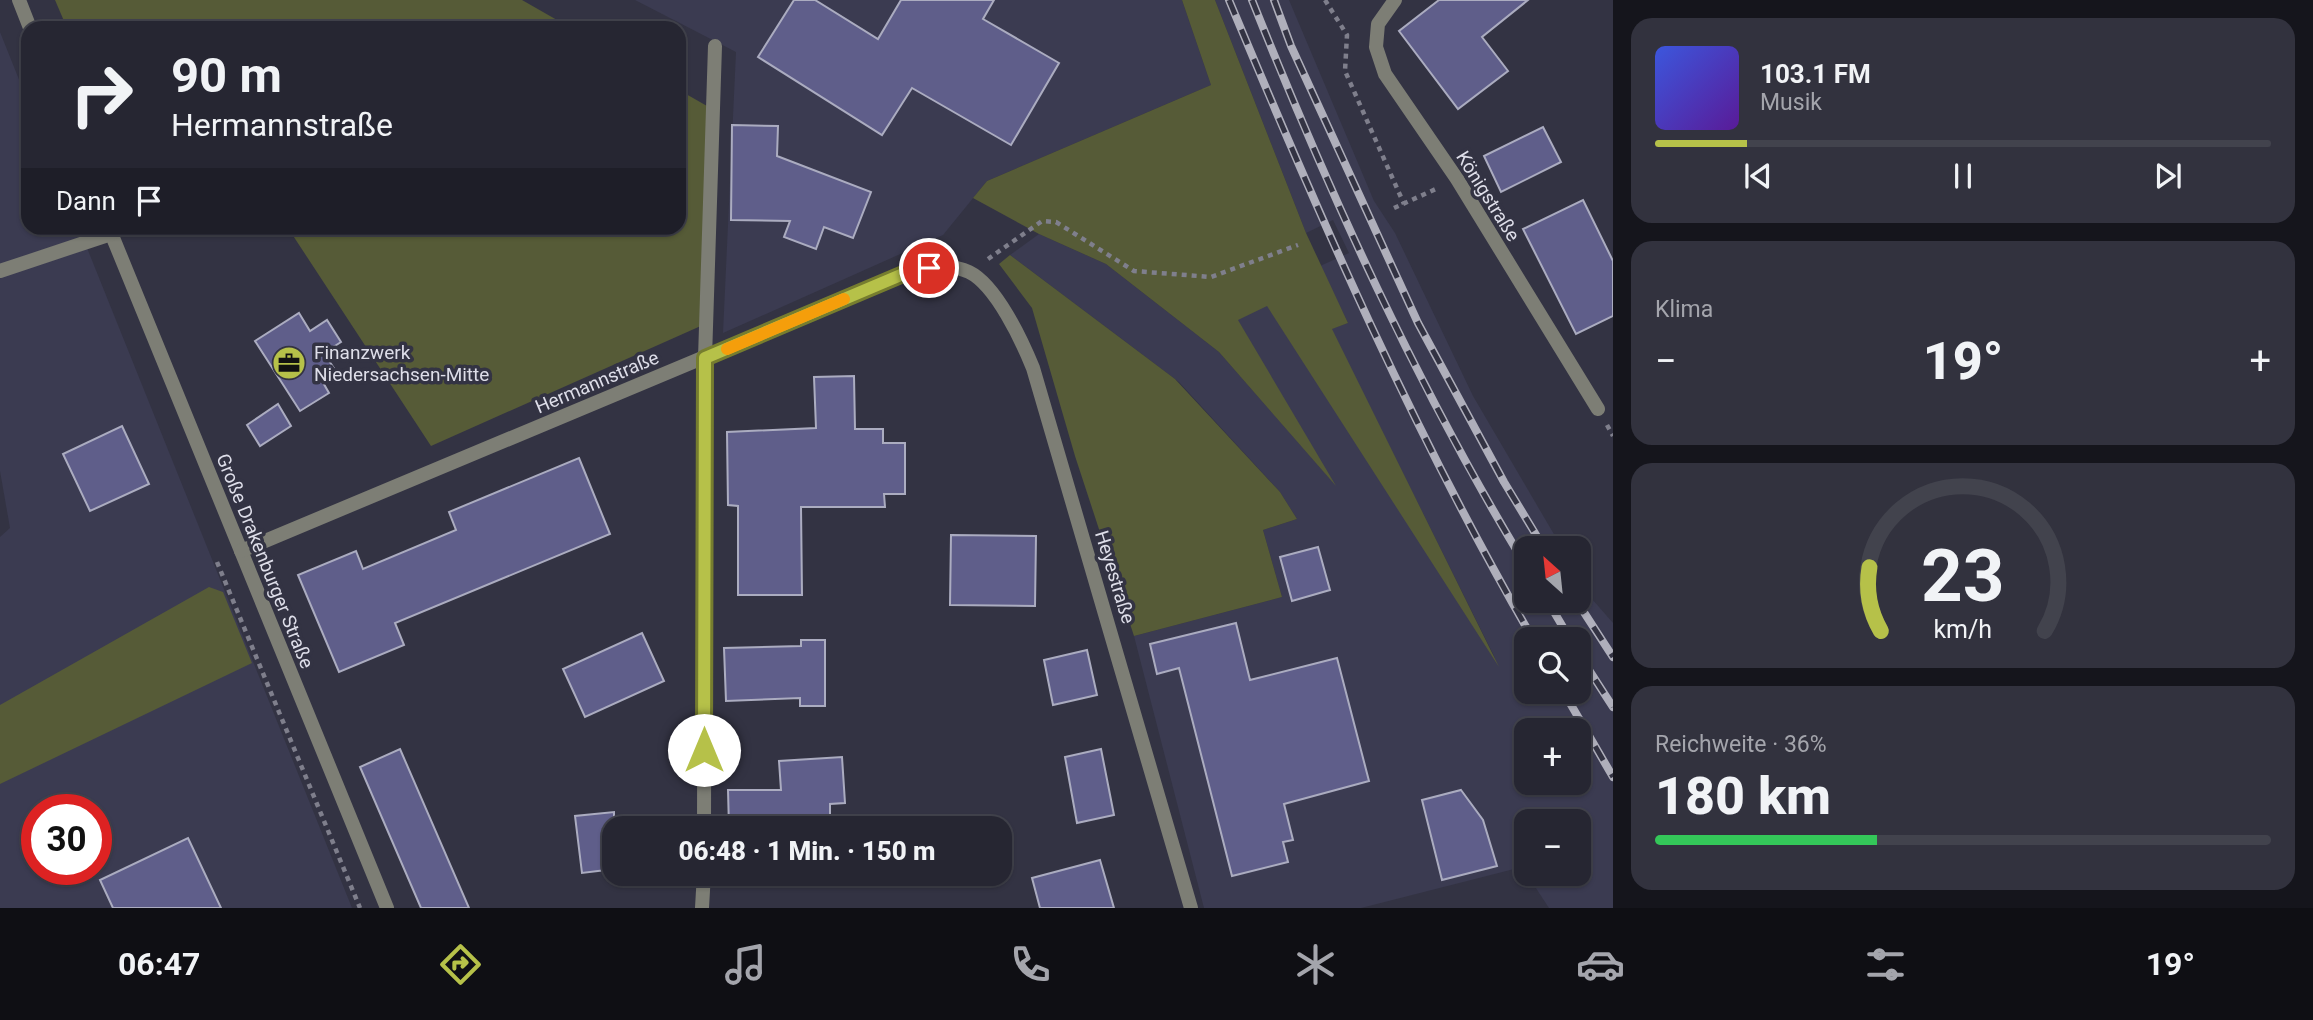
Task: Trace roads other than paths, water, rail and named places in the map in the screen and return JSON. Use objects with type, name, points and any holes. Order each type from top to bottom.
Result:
[{"type":"street","points":[[19,0],[27,21]]},
{"type":"street","name":"Königstraße","points":[[1395,0],[1378,24],[1376,47],[1385,74],[1457,179],[1598,409]]},
{"type":"street","points":[[704,816],[705,358],[715,46]]},
{"type":"street","points":[[0,271],[99,235]]},
{"type":"street","name":"Große Drakenburger Straße","points":[[112,235],[387,908]]},
{"type":"street","name":"Hermannstraße","points":[[241,551],[915,269],[943,266],[971,273]]},
{"type":"street","name":"Heyestraße","points":[[971,273],[997,299],[1022,340],[1033,368],[1191,908]]},
{"type":"street","points":[[702,908],[703,886]]},
{"type":"railway","points":[[1229,0],[1370,324],[1448,483],[1526,627]]},
{"type":"railway","points":[[1252,0],[1312,145],[1377,289],[1448,429],[1514,546]]},
{"type":"railway","points":[[1274,0],[1291,46],[1418,323],[1504,482],[1537,536]]},
{"type":"railway","points":[[1555,613],[1563,627]]},
{"type":"railway","points":[[1584,613],[1613,657]]},
{"type":"railway","points":[[1591,673],[1613,707]]},
{"type":"railway","points":[[1571,704],[1613,777]]},
{"type":"place","name":"Finanzwerk Niedersachsen-Mitte","points":[[289,363]]}]
